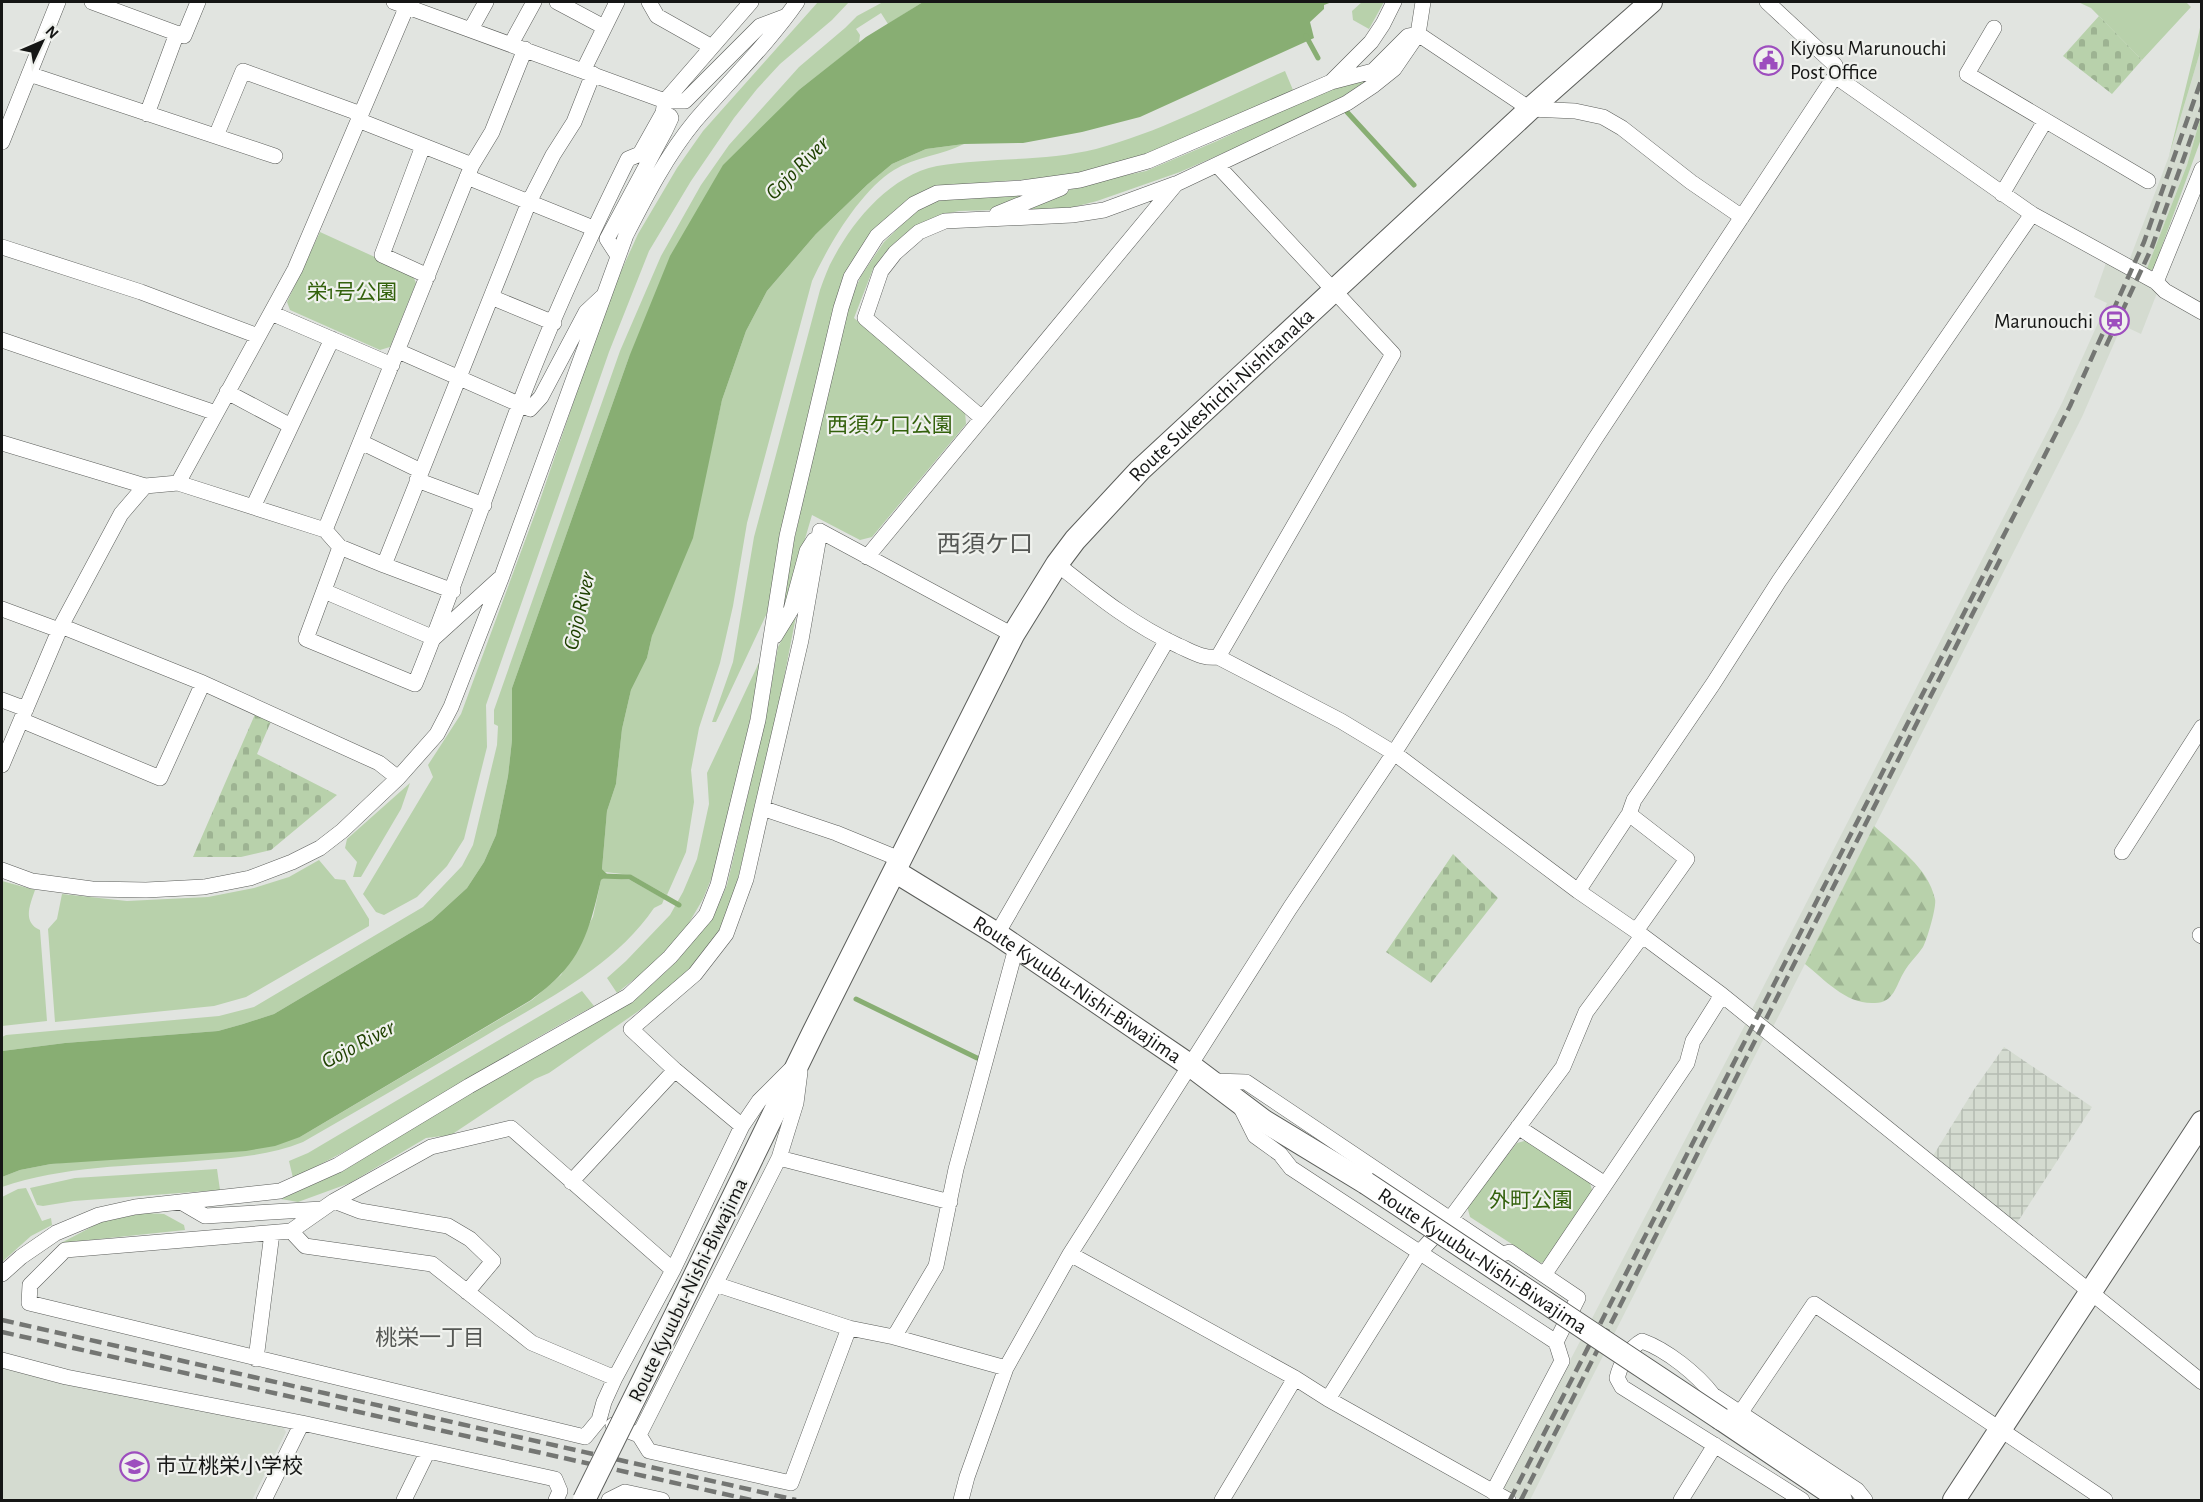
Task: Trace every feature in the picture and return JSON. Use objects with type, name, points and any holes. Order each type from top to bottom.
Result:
[{"type":"main road","name":"Route Sukeshichi-Nishitanaka","points":[[899,866],[1013,635],[1057,564],[1075,540],[1140,470],[1530,109],[1651,2]]},
{"type":"main road","name":"Route Kyuubu-Nishi-Biwajima","points":[[584,1500],[802,1057],[899,866],[1016,948],[1191,1065],[1238,1102],[1731,1416],[1841,1500]]},
{"type":"main road","points":[[1954,1500],[2202,1122]]},
{"type":"street","points":[[2,142],[58,2]]},
{"type":"street","points":[[92,2],[184,36],[198,2]]},
{"type":"street","points":[[471,29],[486,2]]},
{"type":"street","points":[[325,530],[469,171],[492,132],[534,2]]},
{"type":"street","points":[[556,2],[604,27]]},
{"type":"street","points":[[384,564],[529,202],[553,155],[574,122],[604,27],[616,2]]},
{"type":"street","points":[[649,2],[657,16],[712,47]]},
{"type":"street","points":[[340,548],[306,639],[416,684],[453,591],[519,406],[593,228],[628,159],[640,154],[663,113],[665,101],[751,2]]},
{"type":"street","points":[[2,870],[32,881],[92,889],[146,890],[204,887],[250,878],[292,862],[320,848],[342,831],[399,778],[437,734],[451,706],[502,576],[626,235],[651,186],[694,123],[739,73],[796,2]]},
{"type":"street","points":[[1331,82],[1371,42],[1394,2]]},
{"type":"street","points":[[982,418],[865,318],[881,271],[896,253],[919,232],[945,221],[1072,215],[1104,210],[1176,184],[1217,165],[1356,97],[1394,69],[1418,34],[1423,2]]},
{"type":"street","points":[[961,1500],[1006,1368],[1070,1254],[1290,908],[1394,753],[1589,448],[1835,76],[1835,65],[1767,2]]},
{"type":"street","points":[[178,483],[295,269],[359,117],[399,3],[665,101],[685,101],[760,26],[786,16]]},
{"type":"street","points":[[1994,28],[1967,74],[2148,181]]},
{"type":"street","points":[[147,114],[177,33]]},
{"type":"street","points":[[989,218],[1080,180],[1148,161],[1331,82],[1373,71],[1408,36],[1418,34],[1530,109],[1575,111],[1603,117],[1622,128],[1690,182],[1742,217]]},
{"type":"street","points":[[216,136],[243,71],[359,117],[423,146],[529,202],[593,228]]},
{"type":"street","points":[[29,74],[275,156]]},
{"type":"street","points":[[1835,76],[2032,214],[2156,282],[2165,291],[2202,312]]},
{"type":"street","points":[[618,256],[607,239],[671,118],[665,101]]},
{"type":"street","points":[[2002,194],[2045,121]]},
{"type":"street","points":[[423,146],[382,255],[428,276]]},
{"type":"street","points":[[1217,165],[1393,354],[1218,657]]},
{"type":"street","points":[[2156,282],[2202,170]]},
{"type":"street","points":[[2,1274],[21,1257],[56,1233],[99,1215],[135,1207],[280,1191],[338,1165],[469,1086],[628,996],[670,957],[706,915],[718,885],[758,720],[787,536],[841,308],[851,277],[877,236],[914,204],[937,193],[1022,188],[1080,180]]},
{"type":"street","points":[[867,556],[1176,184]]},
{"type":"street","points":[[1578,891],[1629,814],[1634,800],[1713,684],[1779,581],[2032,214]]},
{"type":"street","points":[[2,247],[141,292],[258,336]]},
{"type":"street","points":[[271,313],[332,339],[458,379],[530,410],[541,397],[586,312],[603,296]]},
{"type":"street","points":[[491,297],[554,323]]},
{"type":"street","points":[[253,507],[332,339]]},
{"type":"street","points":[[2,340],[216,413]]},
{"type":"street","points":[[227,392],[291,426]]},
{"type":"street","points":[[2,442],[145,486],[178,483],[325,530],[340,548],[453,591]]},
{"type":"street","points":[[361,442],[419,476],[484,505]]},
{"type":"street","points":[[2,765],[60,628],[121,514],[145,486]]},
{"type":"street","points":[[770,644],[791,610],[807,550],[820,531]]},
{"type":"street","points":[[820,531],[1013,635]]},
{"type":"street","points":[[742,1126],[675,1070],[631,1029],[694,974],[726,934],[746,879],[801,640],[820,531]]},
{"type":"street","points":[[1057,564],[1116,611],[1167,640],[1206,658],[1218,657],[1341,721],[1394,753],[1578,891],[1722,995],[2090,1293],[2199,1376]]},
{"type":"street","points":[[434,638],[502,576]]},
{"type":"street","points":[[324,591],[434,638]]},
{"type":"street","points":[[2,609],[60,628],[203,684],[379,763],[399,778]]},
{"type":"street","points":[[997,934],[1167,640]]},
{"type":"street","points":[[2,700],[24,714],[160,778],[203,684]]},
{"type":"street","points":[[2122,852],[2202,727]]},
{"type":"street","points":[[762,808],[836,833],[899,866]]},
{"type":"street","points":[[1328,1399],[1420,1252],[1450,1219],[1563,1067],[1586,1012],[1687,859],[1629,814]]},
{"type":"street","points":[[894,1337],[936,1266],[956,1169],[1016,948]]},
{"type":"street","points":[[1544,1275],[1687,1063],[1693,1041],[1722,995]]},
{"type":"street","points":[[673,1270],[511,1128],[431,1147],[328,1205],[291,1231],[65,1250],[30,1285],[29,1303],[585,1437],[599,1420],[615,1378],[673,1270],[742,1126],[759,1101],[802,1057]]},
{"type":"street","points":[[639,1435],[779,1158],[796,1103],[802,1057]]},
{"type":"street","points":[[571,1182],[675,1070]]},
{"type":"street","points":[[1210,1081],[1245,1083],[1502,1254],[1510,1252],[1578,1298],[1556,1342]]},
{"type":"street","points":[[1070,1254],[1295,1378],[1498,1497],[1562,1361],[1556,1342],[1291,1168],[1280,1154],[1255,1136],[1238,1102]]},
{"type":"street","points":[[1518,1127],[1605,1184]]},
{"type":"street","points":[[779,1158],[950,1202]]},
{"type":"street","points":[[181,1202],[205,1216],[328,1205],[448,1226],[470,1239],[493,1261],[467,1292]]},
{"type":"street","points":[[291,1231],[305,1246],[432,1264],[532,1343],[615,1378]]},
{"type":"street","points":[[255,1359],[272,1233]]},
{"type":"street","points":[[715,1284],[849,1328],[894,1337],[1006,1368]]},
{"type":"street","points":[[1731,1416],[1814,1304],[2105,1500]]},
{"type":"street","points":[[599,1420],[639,1435],[649,1451],[790,1483],[849,1328]]},
{"type":"street","points":[[1802,1500],[1622,1387],[1617,1378],[1619,1369],[1634,1345],[1642,1341],[1653,1345],[1701,1379],[1731,1416],[1857,1490],[1865,1500]]},
{"type":"street","points":[[2,1360],[66,1377],[303,1423],[555,1479],[558,1496],[603,1500]]},
{"type":"street","points":[[1222,1500],[1295,1378]]},
{"type":"street","points":[[264,1500],[303,1423]]},
{"type":"street","points":[[1681,1500],[1715,1445]]},
{"type":"street","points":[[404,1500],[428,1451]]},
{"type":"street","points":[[609,1500],[626,1492],[662,1500]]},
{"type":"shaded area","points":[[2201,49],[2201,116],[2187,165],[2146,271],[2129,261],[2169,156]]},
{"type":"shaded area","points":[[2107,260],[2143,278],[2157,293],[2141,334],[2122,325],[2082,417],[1772,1029],[1751,1011],[2062,403],[2107,303],[2094,297]]},
{"type":"shaded area","points":[[1746,1023],[1764,1038],[1530,1500],[1522,1500],[1502,1491]]},
{"type":"shaded area","points":[[2004,1047],[2092,1107],[2017,1223],[1931,1159],[1975,1088]]},
{"type":"shaded area","name":"市立桃栄小学校","points":[[2,1365],[280,1423],[286,1432],[252,1500],[2,1500]]},
{"type":"green space","points":[[818,2],[849,2],[832,20],[780,64],[757,89],[691,181],[649,251],[609,352],[486,705],[487,747],[464,839],[447,866],[417,897],[384,915],[376,912],[363,894],[433,777],[428,765],[461,714],[539,503],[593,345],[618,278],[638,234],[677,168],[703,131]]},
{"type":"green space","points":[[883,2],[923,2],[888,24],[881,13],[856,29],[860,35],[859,43],[800,89],[629,357],[512,688],[512,740],[508,776],[496,835],[484,862],[467,888],[432,920],[274,1014],[218,1031],[65,1043],[2,1051],[2,1037],[6,1035],[219,1016],[254,1007],[423,907],[462,866],[473,845],[497,745],[498,726],[494,724],[494,710],[620,351],[661,256],[701,185],[729,145],[799,67],[857,16]]},
{"type":"green space","points":[[1362,2],[1384,2],[1369,29],[1353,20],[1352,11]]},
{"type":"green space","points":[[2078,2],[2186,2],[2191,7],[2142,60],[2091,8]]},
{"type":"green space","points":[[2099,16],[2142,60],[2112,94],[2063,56]]},
{"type":"green space","points":[[2201,23],[2201,49],[2169,156],[2198,37]]},
{"type":"green space","points":[[1285,71],[1293,90],[1210,129],[1151,152],[1085,172],[1033,179],[937,186],[911,197],[873,232],[848,271],[781,533],[767,613],[716,722],[712,722],[733,662],[754,537],[820,290],[834,257],[864,213],[890,188],[921,171],[957,163],[1056,156],[1096,149],[1168,124]]},
{"type":"green space","points":[[1371,78],[1322,110],[1180,172],[1070,208],[1013,214],[1084,184],[1146,171],[1342,83]]},
{"type":"green space","points":[[2201,116],[2201,139],[2154,268],[2149,272],[2146,271],[2187,165]]},
{"type":"green space","points":[[964,144],[902,166],[881,179],[846,220],[812,281],[747,523],[733,606],[720,663],[699,728],[691,770],[694,802],[686,852],[667,895],[631,875],[605,872],[602,869],[607,811],[616,784],[622,729],[631,690],[647,658],[652,636],[707,467],[722,400],[746,331],[767,291],[816,234],[868,184],[892,164],[926,149]]},
{"type":"green space","name":"西須ケ口公園","points":[[1043,193],[995,210],[959,211],[940,215],[913,228],[889,248],[873,269],[854,318],[965,412],[966,424],[872,537],[860,540],[812,515],[779,622],[794,541],[845,312],[861,276],[884,242],[918,209],[939,200]]},
{"type":"green space","name":"栄1号公園","points":[[320,232],[412,274],[416,283],[390,347],[380,350],[290,310],[287,302]]},
{"type":"green space","points":[[797,611],[774,730],[737,882],[720,930],[693,967],[640,1010],[549,1073],[535,1079],[451,1135],[426,1138],[350,1183],[298,1202],[281,1199],[345,1170],[478,1086],[602,1015],[633,1002],[677,961],[713,917],[727,885],[765,721],[778,647]]},
{"type":"green space","points":[[763,654],[716,867],[703,899],[683,933],[651,966],[617,993],[607,978],[670,915],[683,892],[697,859],[709,804],[707,773]]},
{"type":"green space","points":[[256,712],[272,719],[257,754],[337,795],[271,850],[241,857],[193,857]]},
{"type":"green space","points":[[410,783],[401,809],[361,877],[353,877],[357,862],[345,848],[347,839]]},
{"type":"green space","points":[[1874,826],[1919,867],[1931,888],[1935,903],[1923,947],[1906,969],[1894,992],[1881,1002],[1865,1003],[1846,996],[1805,964]]},
{"type":"green space","points":[[1453,854],[1498,898],[1431,983],[1386,952]]},
{"type":"green space","points":[[319,860],[335,879],[345,880],[369,919],[369,926],[246,997],[214,1006],[55,1022],[48,929],[57,919],[62,894],[127,901],[208,897],[254,888],[289,877]]},
{"type":"green space","points":[[605,877],[630,880],[664,899],[662,904],[654,908],[619,948],[577,981],[303,1142],[250,1156],[73,1171],[2,1187],[2,1177],[20,1170],[51,1164],[300,1137],[532,1000],[561,975],[593,917],[601,880]]},
{"type":"green space","points":[[2,881],[35,890],[29,918],[34,927],[40,930],[47,1021],[2,1026]]},
{"type":"green space","points":[[582,991],[594,1006],[370,1138],[293,1178],[289,1161],[308,1153]]},
{"type":"green space","name":"外町公園","points":[[1528,1140],[1590,1183],[1592,1190],[1548,1260],[1541,1263],[1470,1217],[1467,1206],[1517,1143]]},
{"type":"green space","points":[[217,1169],[220,1190],[74,1201],[43,1206],[37,1205],[30,1188],[75,1178]]},
{"type":"green space","points":[[26,1188],[42,1221],[51,1218],[52,1225],[31,1236],[2,1262],[2,1197],[18,1189]]},
{"type":"green space","points":[[144,1213],[164,1214],[184,1225],[185,1230],[61,1243],[101,1222]]},
{"type":"water","name":"Gojo River","points":[[923,2],[1332,2],[1324,5],[1324,9],[1310,22],[1314,38],[1140,117],[1082,132],[1023,143],[964,144],[926,149],[892,164],[816,234],[767,291],[746,331],[722,400],[693,538],[652,636],[647,658],[631,690],[622,729],[616,784],[607,811],[602,869],[608,875],[601,880],[587,930],[576,954],[550,985],[531,1000],[300,1137],[275,1146],[246,1151],[51,1164],[20,1170],[2,1177],[2,1051],[65,1043],[218,1031],[274,1014],[432,920],[467,888],[484,862],[496,835],[508,776],[512,740],[512,688],[629,357],[670,256],[723,165],[800,89],[866,37]]},
{"type":"waterway","points":[[1306,36],[1318,58]]},
{"type":"waterway","points":[[1347,112],[1414,185]]},
{"type":"waterway","points":[[601,876],[630,877],[679,905]]},
{"type":"waterway","points":[[856,999],[977,1058]]},
{"type":"railway","points":[[1510,1500],[2070,406],[2144,242],[2202,78]]},
{"type":"railway","points":[[2106,346],[2152,247],[2202,107]]},
{"type":"railway","points":[[1521,1500],[2002,556]]},
{"type":"railway","points":[[2,1320],[796,1500]]},
{"type":"railway","points":[[2,1332],[751,1500]]},
{"type":"place","name":"Kiyosu Marunouchi Post Office","points":[[1769,60]]},
{"type":"place","name":"Marunouchi","points":[[2114,321]]},
{"type":"place","name":"市立桃栄小学校","points":[[135,1466]]},
{"type":"district","name":"西須ケ口","points":[[985,545]]},
{"type":"district","name":"桃栄一丁目","points":[[430,1338]]}]
